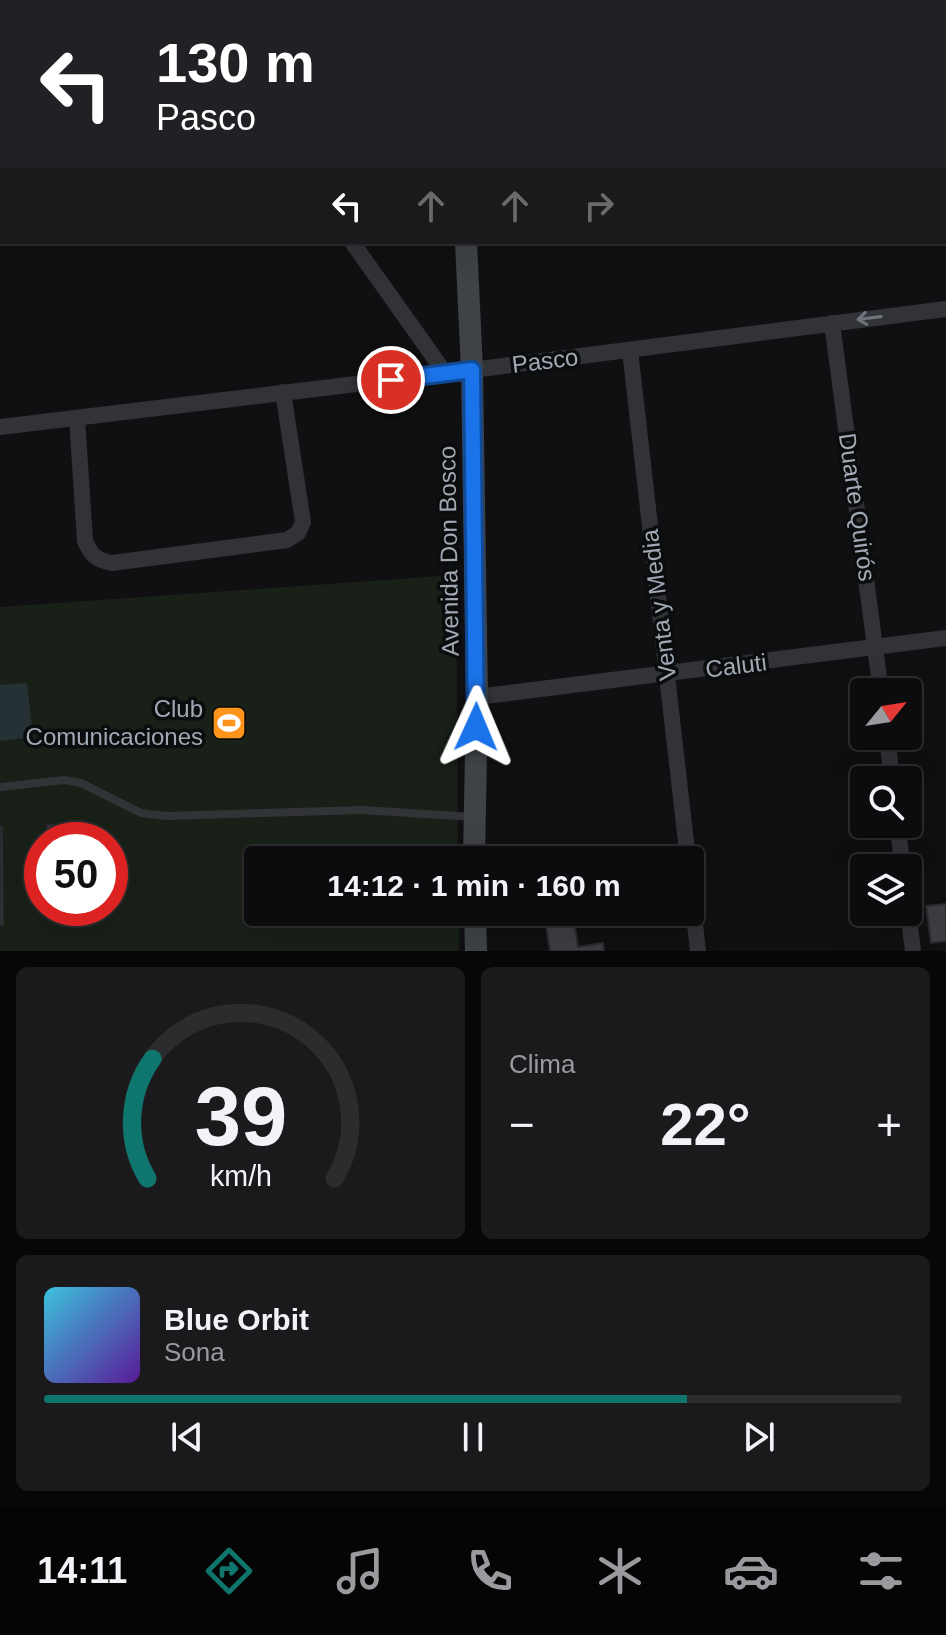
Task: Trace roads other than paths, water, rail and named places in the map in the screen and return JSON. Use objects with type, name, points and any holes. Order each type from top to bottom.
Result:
[{"type":"main road","name":"Avenida Don Bosco","points":[[466,244],[472,370],[477,697],[474,846]]},
{"type":"main road","points":[[475,926],[476,951]]},
{"type":"street","points":[[353,244],[445,373]]},
{"type":"street","name":"Pasco","points":[[0,427],[946,309]]},
{"type":"street","name":"Duarte Quirós","points":[[832,323],[879,678]]},
{"type":"street","name":"Venta y Media","points":[[630,350],[686,846]]},
{"type":"street","points":[[77,418],[85,541],[90,554],[99,561],[112,563],[287,540],[298,533],[303,522],[283,392]]},
{"type":"street","name":"Caluti","points":[[477,697],[946,638]]},
{"type":"street","points":[[695,926],[698,951]]},
{"type":"street","points":[[910,926],[913,951]]},
{"type":"lane","points":[[0,787],[64,780],[81,783],[141,813],[166,816],[362,810],[474,817]]},
{"type":"place","name":"Club Comunicaciones","points":[[229,723]]}]
